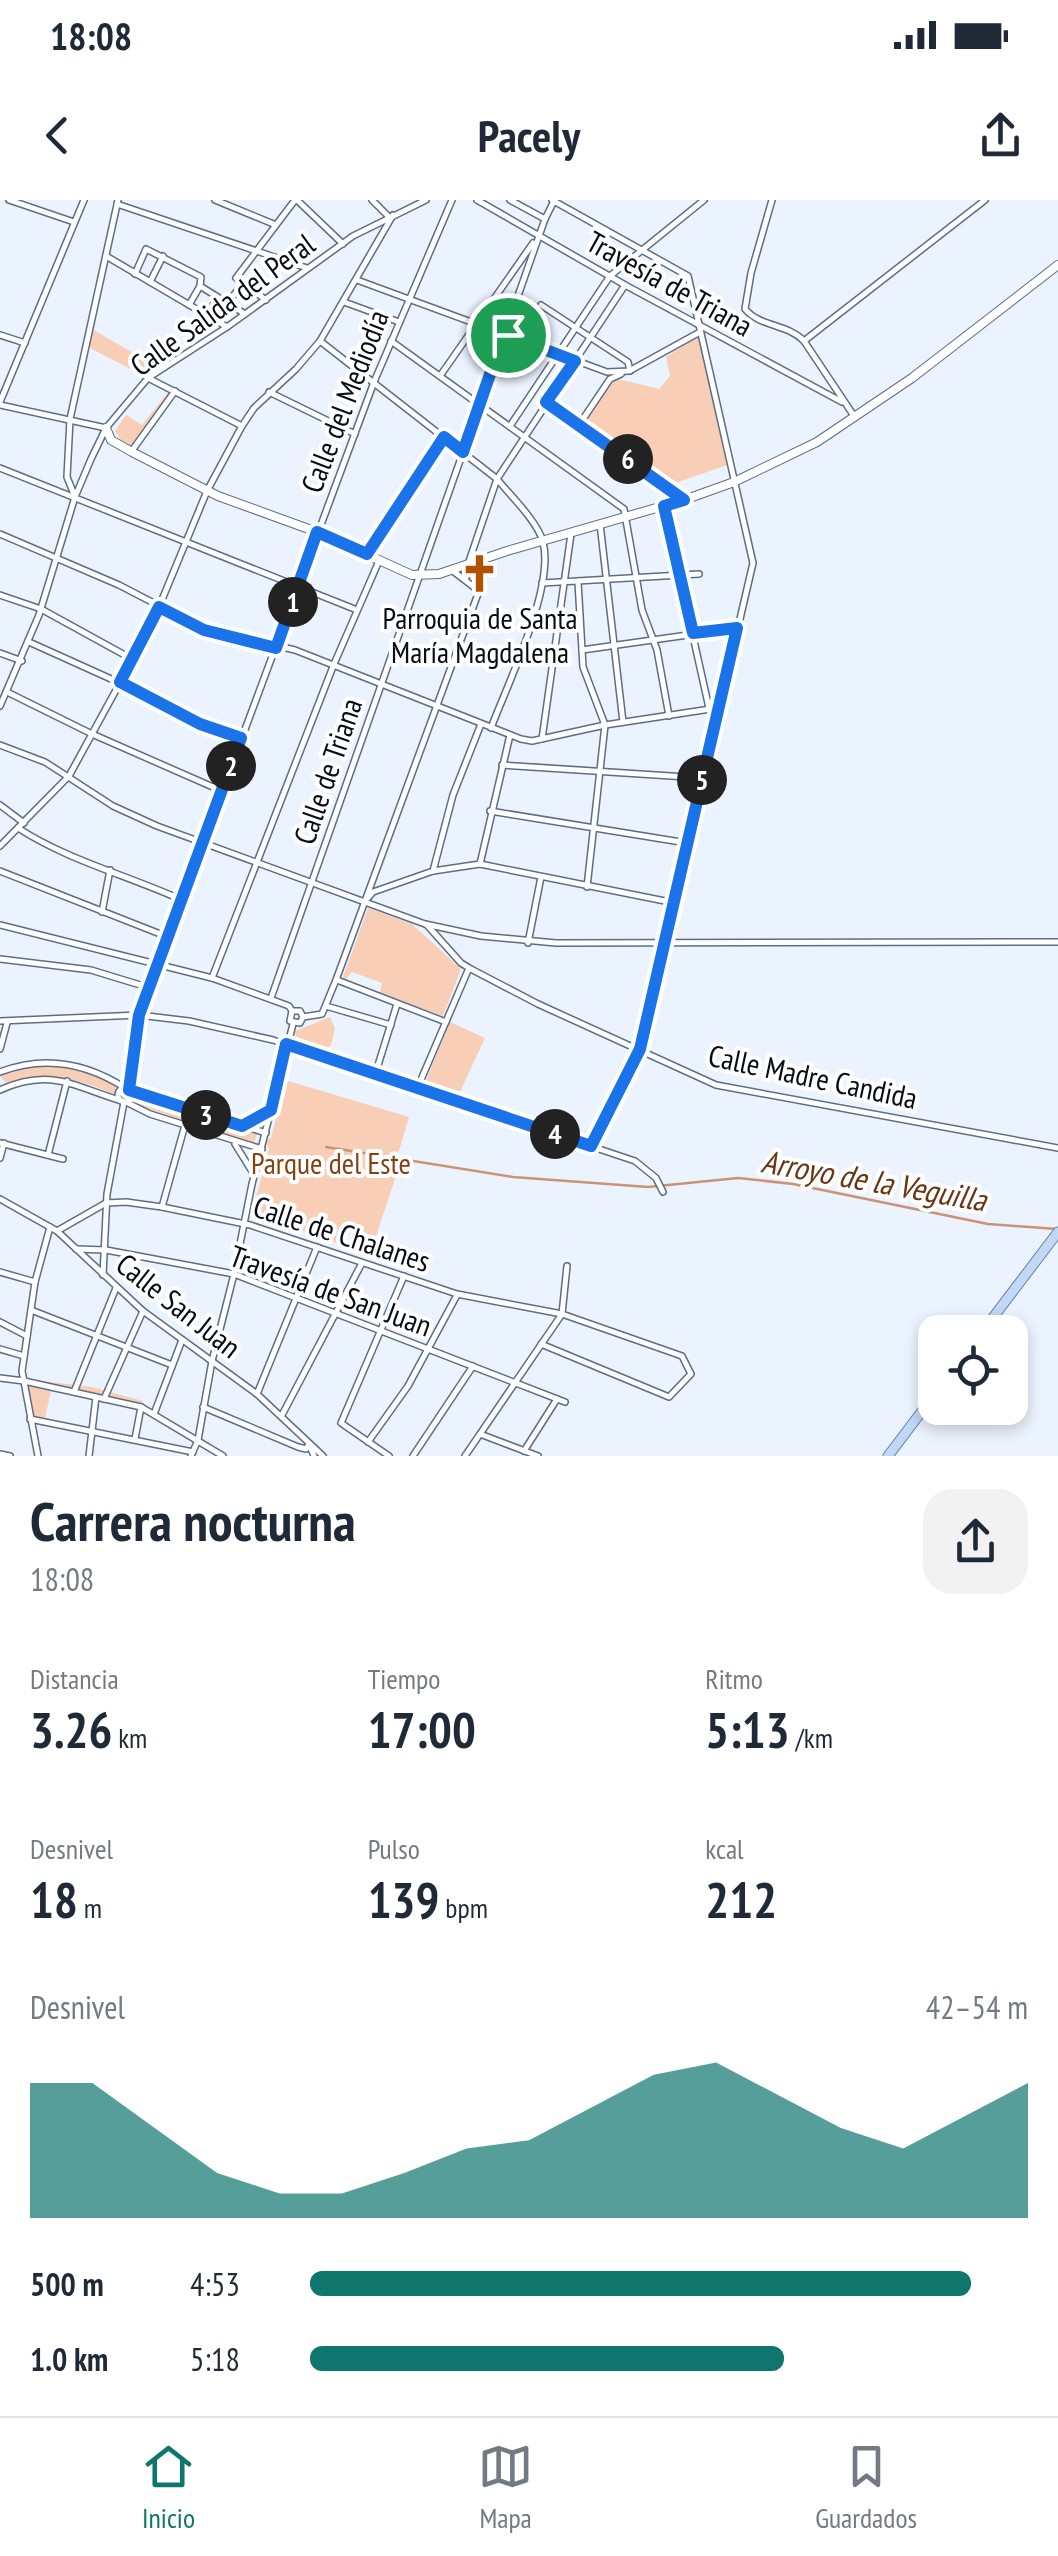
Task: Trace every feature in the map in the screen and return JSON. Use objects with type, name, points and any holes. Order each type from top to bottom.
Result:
[{"type":"main road","points":[[995,1315],[1056,1235]]},
{"type":"main road","points":[[888,1456],[918,1416]]},
{"type":"street","points":[[9,200],[26,202],[74,222]]},
{"type":"street","points":[[84,200],[0,404],[106,428],[112,440],[131,452],[207,490],[419,577],[452,571],[543,540],[684,500],[734,482],[817,442],[912,378],[1058,265]]},
{"type":"street","points":[[214,200],[276,225]]},
{"type":"street","points":[[227,304],[256,252],[296,200],[343,244]]},
{"type":"street","points":[[0,846],[69,776],[159,607],[207,490],[242,426],[269,392],[296,370],[320,341],[358,280],[391,216],[372,200]]},
{"type":"street","name":"Calle Salida del Peral","points":[[75,497],[106,428],[148,378],[227,328],[343,244],[426,200]]},
{"type":"street","name":"Calle del Mediodía","points":[[103,1276],[106,1203],[124,1102],[119,1093],[128,1089],[139,1015],[374,382],[452,200]]},
{"type":"street","name":"Travesía de Triana","points":[[477,200],[700,329],[842,402]]},
{"type":"street","points":[[510,200],[544,218]]},
{"type":"street","points":[[553,200],[688,276],[753,563],[640,1049],[591,1146]]},
{"type":"street","name":"Calle de Triana","points":[[272,998],[553,200]]},
{"type":"street","points":[[510,426],[610,276],[704,200]]},
{"type":"street","points":[[772,200],[745,309],[752,317],[788,328],[804,341],[854,416]]},
{"type":"street","points":[[804,341],[986,200]]},
{"type":"street","points":[[0,706],[41,609],[75,497],[67,478],[70,419],[117,202],[307,268]]},
{"type":"street","points":[[440,376],[538,236]]},
{"type":"street","points":[[135,274],[146,249],[201,278],[189,305]]},
{"type":"street","points":[[106,256],[227,328]]},
{"type":"street","points":[[150,282],[162,256]]},
{"type":"street","points":[[358,280],[607,372],[630,371]]},
{"type":"street","points":[[239,281],[266,300]]},
{"type":"street","points":[[467,581],[465,573],[497,480],[625,285]]},
{"type":"street","points":[[200,286],[245,314]]},
{"type":"street","points":[[207,316],[217,298]]},
{"type":"street","points":[[344,302],[399,322]]},
{"type":"street","points":[[541,304],[628,362],[630,371]]},
{"type":"street","points":[[579,425],[610,379],[700,329]]},
{"type":"street","points":[[0,335],[25,343]]},
{"type":"street","points":[[320,341],[497,480],[543,540],[538,607],[491,728]]},
{"type":"street","points":[[391,341],[624,508],[636,578],[669,716]]},
{"type":"street","points":[[148,378],[242,426]]},
{"type":"street","points":[[131,452],[176,391]]},
{"type":"street","points":[[269,392],[355,434]]},
{"type":"street","points":[[546,402],[684,500]]},
{"type":"street","points":[[367,554],[444,437]]},
{"type":"street","points":[[0,468],[357,610]]},
{"type":"street","points":[[664,506],[709,710]]},
{"type":"street","points":[[600,524],[624,722]]},
{"type":"street","points":[[542,739],[572,533]]},
{"type":"street","points":[[0,534],[204,630],[296,650],[532,741],[605,725],[718,708]]},
{"type":"street","points":[[212,978],[334,664],[379,560]]},
{"type":"street","points":[[303,1017],[318,1016],[326,1006],[479,590],[452,571]]},
{"type":"street","points":[[542,582],[699,574]]},
{"type":"street","points":[[578,582],[583,668],[605,725],[588,887]]},
{"type":"street","points":[[0,594],[41,609],[133,659]]},
{"type":"street","points":[[582,650],[737,628]]},
{"type":"street","points":[[29,642],[120,682],[200,724],[241,738]]},
{"type":"street","points":[[0,653],[22,661]]},
{"type":"street","points":[[7,692],[222,790]]},
{"type":"street","points":[[433,871],[453,795],[481,724]]},
{"type":"street","points":[[480,864],[510,735]]},
{"type":"street","points":[[0,745],[45,762],[113,806],[204,842],[426,924],[528,943],[1058,942]]},
{"type":"street","points":[[502,765],[702,778]]},
{"type":"street","points":[[0,805],[47,847],[135,878],[182,900]]},
{"type":"street","points":[[490,811],[687,842]]},
{"type":"street","points":[[372,889],[433,871],[480,864],[675,904]]},
{"type":"street","points":[[102,912],[110,870]]},
{"type":"street","points":[[0,871],[168,937]]},
{"type":"street","points":[[528,943],[542,876]]},
{"type":"street","name":"Calle Madre Candida","points":[[426,924],[469,968],[716,1085],[1056,1148]]},
{"type":"street","points":[[0,925],[212,978],[272,998],[292,1011],[300,1011],[300,1024],[293,1024]]},
{"type":"street","points":[[0,959],[92,970],[150,988]]},
{"type":"street","points":[[418,1088],[469,968]]},
{"type":"street","points":[[336,980],[446,1022]]},
{"type":"street","points":[[374,1075],[397,1004]]},
{"type":"street","points":[[326,1006],[390,1025]]},
{"type":"street","points":[[292,1011],[289,1018],[293,1024]]},
{"type":"street","points":[[0,1050],[4,1022],[139,1015],[189,1021],[286,1044],[636,1160],[661,1188]]},
{"type":"street","points":[[30,1419],[192,1454],[254,1175],[293,1024]]},
{"type":"street","points":[[0,1072],[52,1062],[92,1071],[128,1089],[266,1133]]},
{"type":"street","points":[[0,1090],[28,1080],[67,1081],[133,1108],[262,1150]]},
{"type":"street","points":[[48,1154],[67,1081]]},
{"type":"street","points":[[242,1126],[271,1110]]},
{"type":"street","points":[[162,1207],[185,1125]]},
{"type":"street","points":[[234,1141],[254,1175]]},
{"type":"street","points":[[0,1158],[2,1143],[64,1159]]},
{"type":"street","name":"Calle San Juan","points":[[0,1199],[54,1229],[143,1312],[257,1394],[322,1456]]},
{"type":"street","points":[[38,1456],[24,1381],[24,1356],[36,1282],[54,1229],[106,1203]]},
{"type":"street","name":"Calle de Chalanes","points":[[106,1203],[162,1207],[243,1223],[457,1294],[562,1314],[682,1356],[691,1374],[669,1397],[541,1344]]},
{"type":"street","points":[[257,1394],[317,1247]]},
{"type":"street","name":"Travesía de San Juan","points":[[76,1249],[106,1250],[234,1274],[565,1402]]},
{"type":"street","points":[[282,1416],[362,1263]]},
{"type":"street","points":[[465,1456],[562,1314],[567,1266]]},
{"type":"street","points":[[0,1272],[36,1282]]},
{"type":"street","points":[[388,1456],[340,1423],[404,1276]]},
{"type":"street","points":[[74,1392],[116,1288]]},
{"type":"street","points":[[368,1442],[408,1386],[457,1294]]},
{"type":"street","points":[[31,1310],[172,1365]]},
{"type":"street","points":[[89,1456],[90,1430],[100,1398],[143,1312]]},
{"type":"street","points":[[0,1322],[28,1336]]},
{"type":"street","points":[[154,1414],[182,1340]]},
{"type":"street","points":[[0,1349],[24,1356]]},
{"type":"street","points":[[413,1456],[473,1366]]},
{"type":"street","points":[[0,1379],[141,1407],[223,1456]]},
{"type":"street","points":[[524,1451],[556,1398]]},
{"type":"street","points":[[134,1440],[141,1407]]},
{"type":"street","points":[[203,1407],[298,1448],[306,1449],[310,1444]]},
{"type":"street","points":[[480,1434],[538,1456]]},
{"type":"street","points":[[310,1444],[314,1456]]},
{"type":"street","points":[[0,1454],[10,1456]]},
{"type":"green space","points":[[92,329],[159,368],[143,381],[138,373],[90,348]]},
{"type":"green space","points":[[699,336],[727,465],[670,485],[583,423],[614,378],[659,389],[670,376],[666,357]]},
{"type":"green space","points":[[169,391],[176,395],[133,448],[121,441],[115,431],[126,415],[142,425]]},
{"type":"green space","points":[[368,908],[412,924],[461,969],[443,1016],[380,993],[382,983],[352,972],[346,979],[343,977]]},
{"type":"green space","points":[[330,1017],[335,1028],[331,1045],[325,1049],[328,1056],[296,1043],[295,1031]]},
{"type":"green space","points":[[450,1022],[485,1038],[458,1096],[424,1085]]},
{"type":"green space","points":[[60,1066],[117,1085],[113,1094],[61,1078],[34,1077],[7,1084],[0,1076],[31,1067]]},
{"type":"green space","name":"Parque del Este","points":[[285,1080],[409,1117],[395,1164],[399,1167],[376,1236],[346,1229],[342,1245],[252,1213],[269,1148],[264,1141],[271,1138]]},
{"type":"green space","points":[[138,1095],[257,1134],[254,1143],[134,1104]]},
{"type":"green space","points":[[26,1379],[92,1387],[143,1401],[139,1408],[51,1391],[45,1418],[33,1416]]},
{"type":"waterway","name":"Arroyo de la Veguilla","points":[[326,1147],[513,1177],[648,1187],[738,1178],[793,1184],[988,1224],[1057,1229]]},
{"type":"place","name":"Parroquia de Santa María Magdalena","points":[[480,573]]},
{"type":"route","points":[[504,334],[508,335],[575,361],[546,402],[684,500],[664,506],[693,633],[737,628],[640,1049],[591,1146],[286,1044],[271,1110],[242,1126],[129,1090],[139,1015],[241,738],[200,724],[120,682],[159,607],[204,630],[276,648],[317,532],[367,554],[444,437],[463,452],[504,334]]}]
